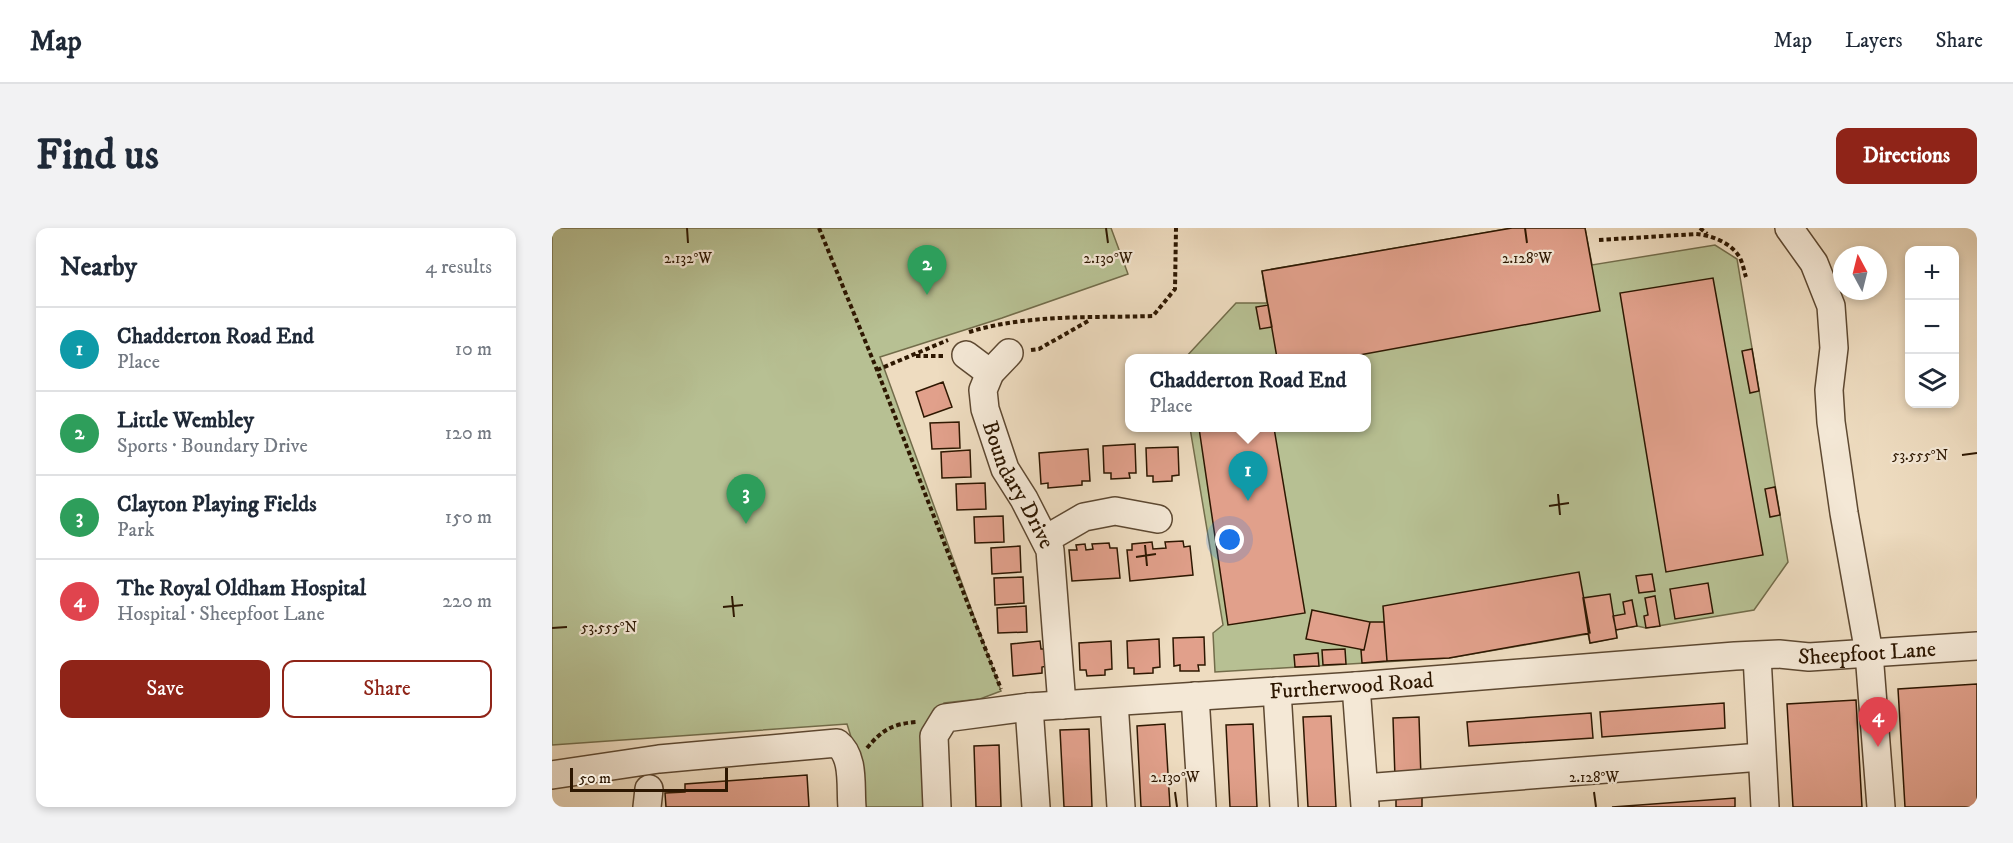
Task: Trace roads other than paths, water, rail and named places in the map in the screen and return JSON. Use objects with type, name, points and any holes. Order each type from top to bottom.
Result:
[{"type":"street","points":[[1789,228],[1814,263],[1831,306],[1834,348],[1829,390],[1831,422],[1844,513],[1869,653],[1881,807]]},
{"type":"street","points":[[961,342],[990,373],[1009,353]]},
{"type":"street","name":"Boundary Drive","points":[[990,373],[983,390],[995,440],[1005,469],[1024,499],[1050,550],[1062,705]]},
{"type":"street","points":[[1046,539],[1084,517],[1115,511],[1158,519]]},
{"type":"street","name":"Sheepfoot Lane","points":[[1757,656],[1779,654],[1809,657],[1977,646]]},
{"type":"street","points":[[1757,656],[1765,807]]},
{"type":"street","name":"Furtherwood Road","points":[[937,807],[934,736],[945,718],[1062,705],[1757,656]]},
{"type":"street","points":[[1356,686],[1365,798],[1761,757]]},
{"type":"street","points":[[1277,691],[1284,807]]},
{"type":"street","points":[[1195,696],[1202,807]]},
{"type":"street","points":[[1114,702],[1121,807]]},
{"type":"street","points":[[1017,709],[1036,807]]},
{"type":"street","points":[[552,775],[659,759],[828,742],[837,743],[847,752],[852,807]]},
{"type":"place","name":"Little Wembley","points":[[927,295]]},
{"type":"place","name":"Chadderton Road End","points":[[1248,501]]},
{"type":"place","name":"Clayton Playing Fields","points":[[746,524]]},
{"type":"place","name":"The Royal Oldham Hospital","points":[[1878,747]]}]
